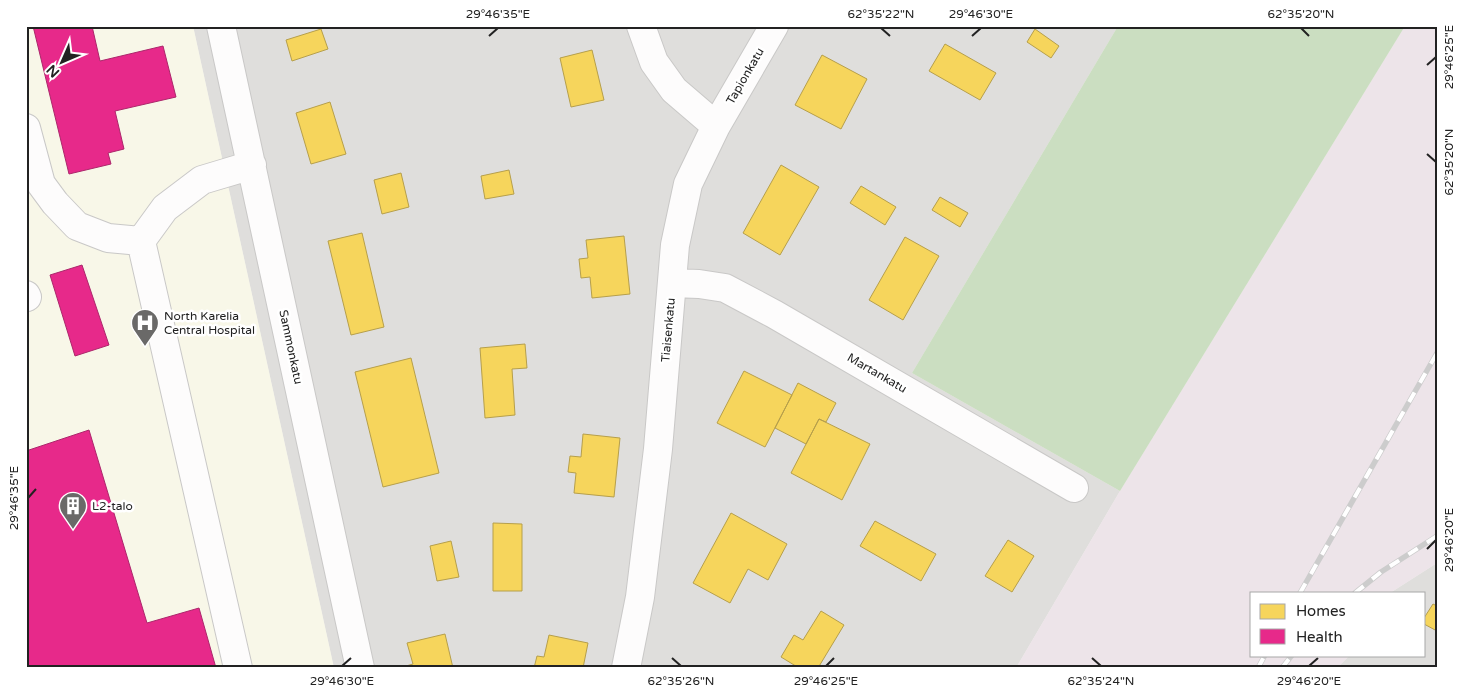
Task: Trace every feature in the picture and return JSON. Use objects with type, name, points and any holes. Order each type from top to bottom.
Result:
[{"type":"street","name":"Sammonkatu","points":[[221,26],[360,668]]},
{"type":"street","points":[[641,26],[654,62],[674,90],[716,126]]},
{"type":"street","name":"Tapionkatu","points":[[716,126],[774,26]]},
{"type":"street","name":"Tiaisenkatu","points":[[626,668],[642,587],[658,449],[675,245],[688,184],[716,126]]},
{"type":"street","points":[[26,128],[34,190],[55,203],[77,226],[108,238],[141,241]]},
{"type":"street","points":[[238,668],[141,241],[165,208],[202,180],[252,165]]},
{"type":"street","name":"Martankatu","points":[[672,283],[699,284],[725,288],[774,314],[1074,488]]},
{"type":"shaded area","name":"North Karelia Central Hospital","points":[[26,26],[193,26],[334,668],[26,668]]},
{"type":"shaded area","points":[[193,26],[1118,26],[912,373],[1120,491],[1016,668],[334,668]]},
{"type":"shaded area","points":[[1405,26],[1437,26],[1437,563],[1392,592],[1250,592],[1250,656],[1349,656],[1337,668],[1016,668],[1120,491]]},
{"type":"shaded area","points":[[1437,563],[1437,668],[1337,668],[1349,656],[1426,656],[1426,592],[1392,592]]},
{"type":"green space","points":[[1118,26],[1405,26],[1120,491],[912,373]]},
{"type":"building: Homes","points":[[321,29],[328,49],[292,61],[286,40]]},
{"type":"building: Homes","points":[[1035,29],[1059,46],[1051,58],[1027,42]]},
{"type":"building: Homes","points":[[945,44],[996,73],[980,100],[929,71]]},
{"type":"building: Homes","points":[[592,50],[604,100],[571,107],[560,58]]},
{"type":"building: Homes","points":[[822,55],[867,79],[841,129],[795,105]]},
{"type":"building: Homes","points":[[330,102],[346,154],[311,164],[296,113]]},
{"type":"building: Homes","points":[[781,165],[819,187],[780,255],[743,233]]},
{"type":"building: Homes","points":[[509,170],[514,194],[485,199],[481,176]]},
{"type":"building: Homes","points":[[401,173],[409,207],[382,214],[374,180]]},
{"type":"building: Homes","points":[[861,186],[896,207],[885,225],[850,203]]},
{"type":"building: Homes","points":[[940,197],[968,213],[960,227],[932,210]]},
{"type":"building: Homes","points":[[362,233],[384,327],[351,335],[328,241]]},
{"type":"building: Homes","points":[[624,236],[630,294],[592,298],[590,277],[581,278],[579,259],[588,258],[586,240]]},
{"type":"building: Homes","points":[[905,237],[939,256],[903,320],[869,300]]},
{"type":"building: Homes","points":[[525,344],[527,368],[512,369],[515,415],[485,418],[480,348]]},
{"type":"building: Homes","points":[[411,358],[439,473],[383,487],[355,372]]},
{"type":"building: Homes","points":[[744,371],[792,395],[765,447],[717,423]]},
{"type":"building: Homes","points":[[798,383],[836,403],[826,422],[819,419],[806,444],[775,428]]},
{"type":"building: Homes","points":[[819,419],[870,444],[842,500],[791,473]]},
{"type":"building: Homes","points":[[583,434],[620,438],[614,497],[574,493],[576,473],[568,472],[570,456],[581,457]]},
{"type":"building: Homes","points":[[731,513],[787,544],[768,580],[748,569],[730,603],[693,583]]},
{"type":"building: Homes","points":[[875,521],[936,554],[921,581],[860,546]]},
{"type":"building: Homes","points":[[493,523],[522,524],[522,591],[493,591]]},
{"type":"building: Homes","points":[[1008,540],[1034,556],[1012,592],[985,576]]},
{"type":"building: Homes","points":[[451,541],[459,577],[437,581],[430,546]]},
{"type":"building: Homes","points":[[1433,604],[1437,606],[1437,631],[1426,625],[1426,615]]},
{"type":"building: Homes","points":[[821,611],[844,625],[818,668],[799,668],[781,657],[794,635],[803,640]]},
{"type":"building: Homes","points":[[445,634],[453,668],[406,668],[406,666],[413,664],[407,643]]},
{"type":"building: Homes","points":[[549,635],[588,643],[583,668],[534,668],[537,656],[544,657]]},
{"type":"building: Health","points":[[33,26],[92,26],[100,61],[163,46],[176,97],[115,111],[124,149],[108,153],[111,164],[69,174]]},
{"type":"building: Health","points":[[82,265],[109,345],[75,356],[50,275]]},
{"type":"building: Health","name":"L2-talo","points":[[89,430],[147,623],[199,608],[216,668],[26,668],[26,451]]},
{"type":"railway","points":[[1301,592],[1437,353]]},
{"type":"railway","points":[[1356,592],[1381,572],[1437,536]]},
{"type":"railway","points":[[1258,668],[1264,656]]},
{"type":"railway","points":[[1282,668],[1291,656]]},
{"type":"place","name":"North Karelia Central Hospital","points":[[145,347]]},
{"type":"place","name":"L2-talo","points":[[73,530]]}]
